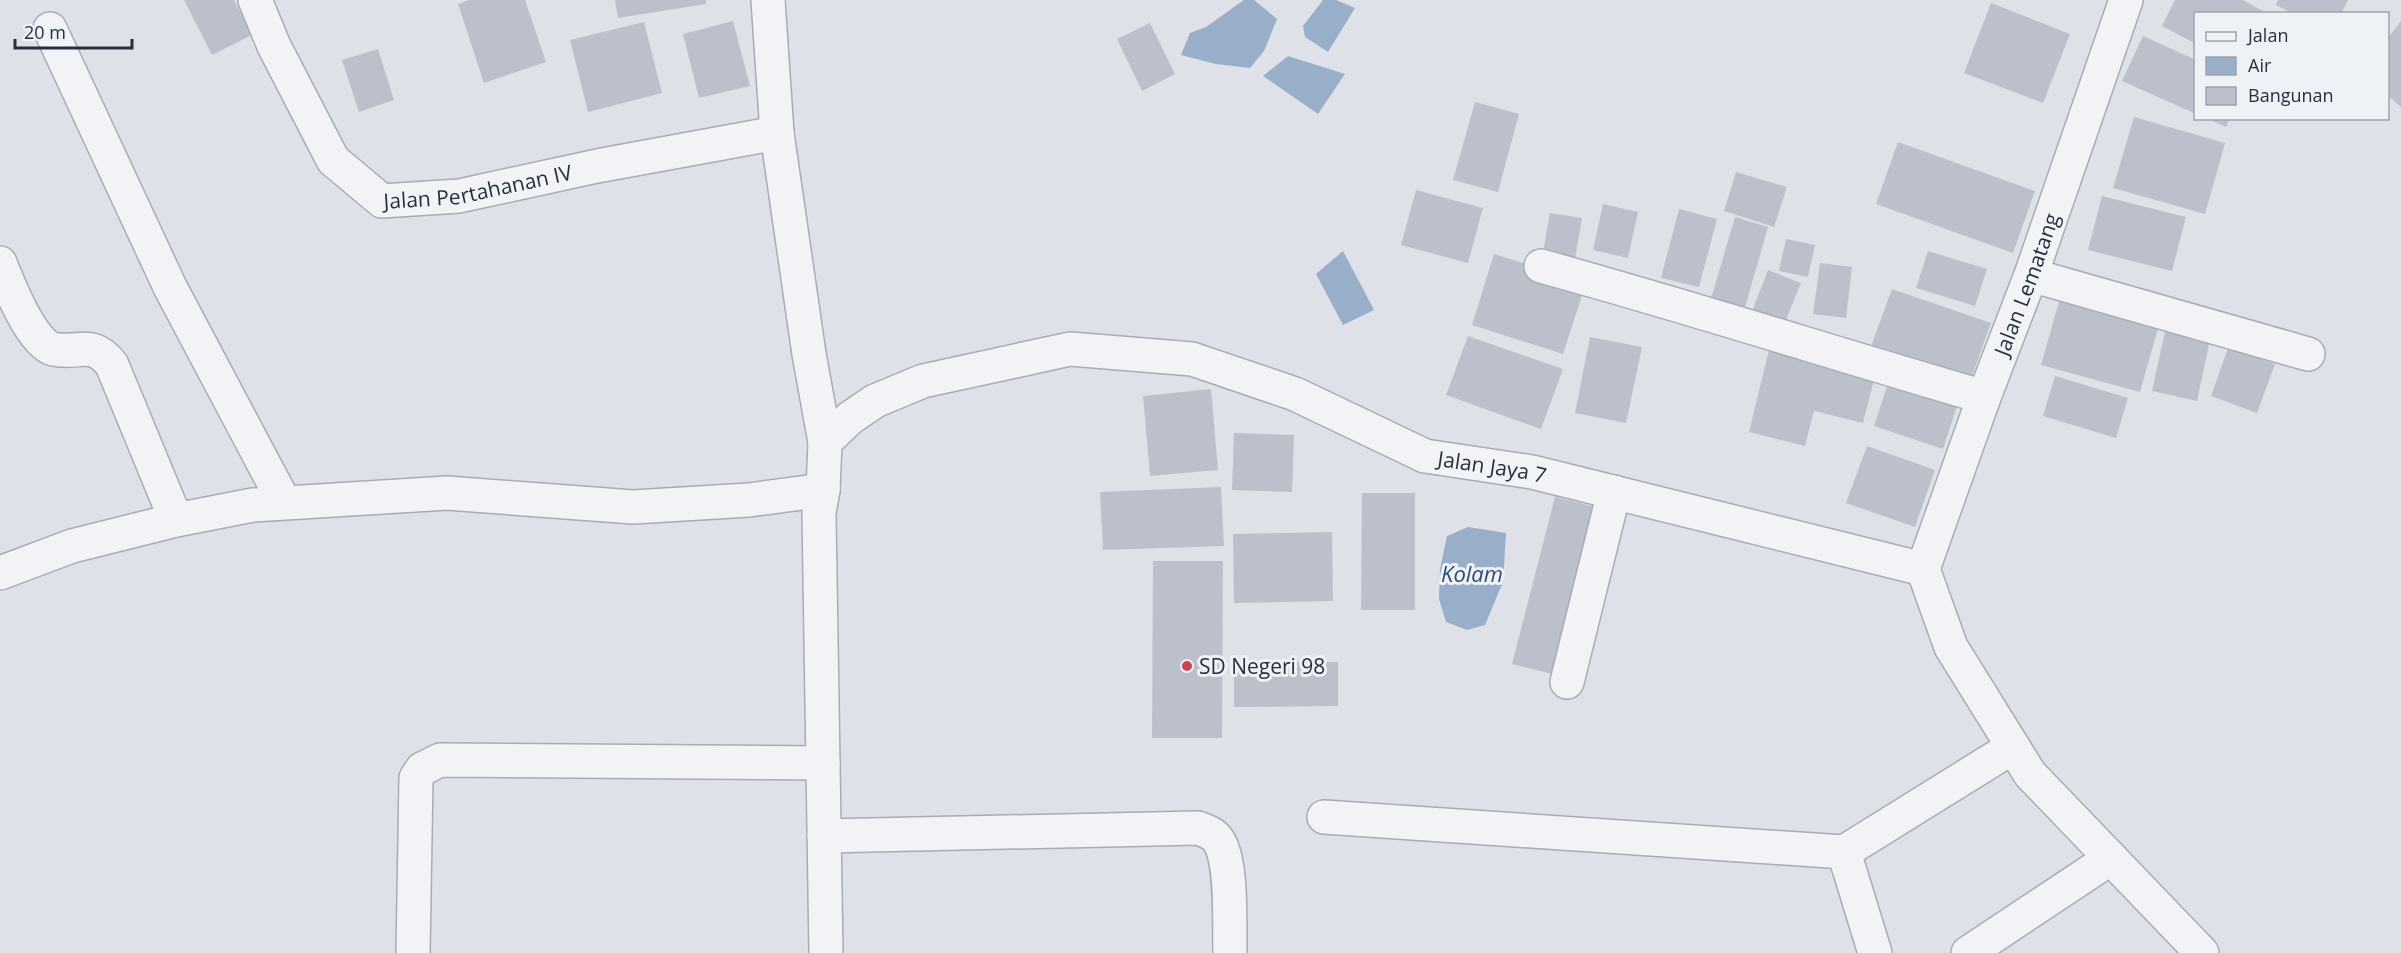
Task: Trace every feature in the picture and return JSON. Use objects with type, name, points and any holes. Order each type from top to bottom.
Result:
[{"type":"street","name":"Jalan Pertahanan IV","points":[[255,0],[274,46],[333,160],[382,201],[459,196],[597,166],[777,133]]},
{"type":"street","points":[[768,0],[777,133],[809,354],[825,442],[823,490],[819,513],[826,953]]},
{"type":"street","name":"Jalan Lematang","points":[[1923,568],[1984,397],[2031,275],[2126,0]]},
{"type":"street","points":[[50,29],[170,287],[284,502]]},
{"type":"street","points":[[0,263],[16,302],[40,340],[51,348],[93,349],[103,353],[112,364],[176,520]]},
{"type":"street","points":[[1541,266],[1674,302],[1825,351],[1984,397]]},
{"type":"street","points":[[2031,275],[2308,354]]},
{"type":"street","name":"Jalan Jaya 7","points":[[825,442],[850,418],[869,404],[923,381],[1070,349],[1192,359],[1295,394],[1425,456],[1532,472],[1923,568]]},
{"type":"street","points":[[0,573],[72,546],[176,520],[253,505],[447,493],[633,507],[749,500],[823,490]]},
{"type":"street","points":[[1567,682],[1614,492]]},
{"type":"street","points":[[1923,568],[1951,647],[2030,774],[2202,953]]},
{"type":"street","points":[[1324,817],[1844,852],[2013,747]]},
{"type":"street","points":[[413,953],[416,778],[422,769],[440,760],[823,763]]},
{"type":"street","points":[[824,836],[1198,828],[1211,833],[1218,841],[1225,858],[1228,872],[1230,953]]},
{"type":"street","points":[[1844,852],[1875,953]]},
{"type":"street","points":[[1968,953],[2111,858]]},
{"type":"water","points":[[1244,0],[1254,0],[1277,19],[1264,51],[1250,68],[1216,64],[1181,55],[1190,33],[1206,27]]},
{"type":"water","points":[[1323,0],[1336,0],[1355,8],[1328,52],[1305,37],[1303,26]]},
{"type":"water","points":[[1288,56],[1345,74],[1318,114],[1263,76]]},
{"type":"water","points":[[1343,251],[1374,310],[1343,325],[1316,274]]},
{"type":"water","name":"Kolam","points":[[1468,527],[1506,533],[1503,582],[1485,625],[1467,630],[1446,622],[1439,599],[1440,569],[1447,536]]},
{"type":"building","points":[[184,0],[234,0],[252,35],[212,55]]},
{"type":"building","points":[[469,0],[525,0],[546,62],[484,83],[458,4]]},
{"type":"building","points":[[615,0],[706,0],[706,4],[618,18]]},
{"type":"building","points":[[2175,0],[2243,0],[2264,12],[2194,12],[2194,43],[2162,26]]},
{"type":"building","points":[[2278,0],[2348,0],[2342,12],[2289,12],[2276,5]]},
{"type":"building","points":[[1991,3],[2070,34],[2043,103],[1964,73]]},
{"type":"building","points":[[733,21],[750,86],[699,98],[683,34]]},
{"type":"building","points":[[2401,21],[2401,107],[2389,97],[2389,37]]},
{"type":"building","points":[[644,22],[662,93],[588,112],[570,40]]},
{"type":"building","points":[[1150,23],[1175,74],[1142,91],[1117,39]]},
{"type":"building","points":[[2143,36],[2194,59],[2194,113],[2122,81]]},
{"type":"building","points":[[378,49],[394,100],[359,112],[342,60]]},
{"type":"building","points":[[1475,102],[1519,114],[1498,192],[1453,180]]},
{"type":"building","points":[[2134,117],[2225,143],[2205,214],[2113,188]]},
{"type":"building","points":[[2210,120],[2229,120],[2226,127]]},
{"type":"building","points":[[1898,142],[2035,191],[2013,253],[1876,204]]},
{"type":"building","points":[[1736,172],[1787,187],[1774,227],[1724,211]]},
{"type":"building","points":[[1416,190],[1483,208],[1468,263],[1401,245]]},
{"type":"building","points":[[2102,196],[2186,217],[2172,271],[2088,250]]},
{"type":"building","points":[[1603,204],[1638,212],[1628,258],[1593,250]]},
{"type":"building","points":[[1679,209],[1717,219],[1699,287],[1661,278]]},
{"type":"building","points":[[1550,213],[1582,218],[1573,270],[1541,264]]},
{"type":"building","points":[[1735,217],[1768,227],[1744,311],[1710,302]]},
{"type":"building","points":[[1786,239],[1815,245],[1808,277],[1779,271]]},
{"type":"building","points":[[1928,251],[1987,269],[1975,306],[1916,288]]},
{"type":"building","points":[[1494,254],[1586,283],[1563,354],[1472,325]]},
{"type":"building","points":[[1820,263],[1852,267],[1846,318],[1813,314]]},
{"type":"building","points":[[1768,270],[1801,283],[1783,327],[1751,314]]},
{"type":"building","points":[[1892,289],[1991,323],[1969,384],[1870,349]]},
{"type":"building","points":[[2060,298],[2159,325],[2140,392],[2041,365]]},
{"type":"building","points":[[2165,331],[2210,340],[2197,401],[2152,391]]},
{"type":"building","points":[[1468,336],[1563,369],[1541,429],[1446,395]]},
{"type":"building","points":[[1590,337],[1642,347],[1626,423],[1575,413]]},
{"type":"building","points":[[2228,348],[2275,364],[2257,413],[2211,396]]},
{"type":"building","points":[[1769,350],[1875,376],[1863,423],[1814,411],[1805,446],[1749,432]]},
{"type":"building","points":[[1891,374],[1960,397],[1943,449],[1874,426]]},
{"type":"building","points":[[2055,376],[2128,398],[2116,438],[2043,416]]},
{"type":"building","points":[[1211,389],[1218,470],[1150,476],[1143,396]]},
{"type":"building","points":[[1234,433],[1294,435],[1292,492],[1232,490]]},
{"type":"building","points":[[1867,446],[1935,470],[1915,527],[1846,503]]},
{"type":"building","points":[[1221,487],[1224,546],[1103,550],[1100,492]]},
{"type":"building","points":[[1362,493],[1415,493],[1415,610],[1361,610]]},
{"type":"building","points":[[1555,497],[1600,508],[1557,675],[1512,664]]},
{"type":"building","points":[[1332,532],[1333,601],[1234,603],[1233,534]]},
{"type":"building","name":"SD Negeri 98","points":[[1153,561],[1223,561],[1222,738],[1152,738]]},
{"type":"building","points":[[1234,662],[1338,662],[1338,706],[1234,707]]},
{"type":"place","name":"SD Negeri 98","points":[[1187,666]]}]
